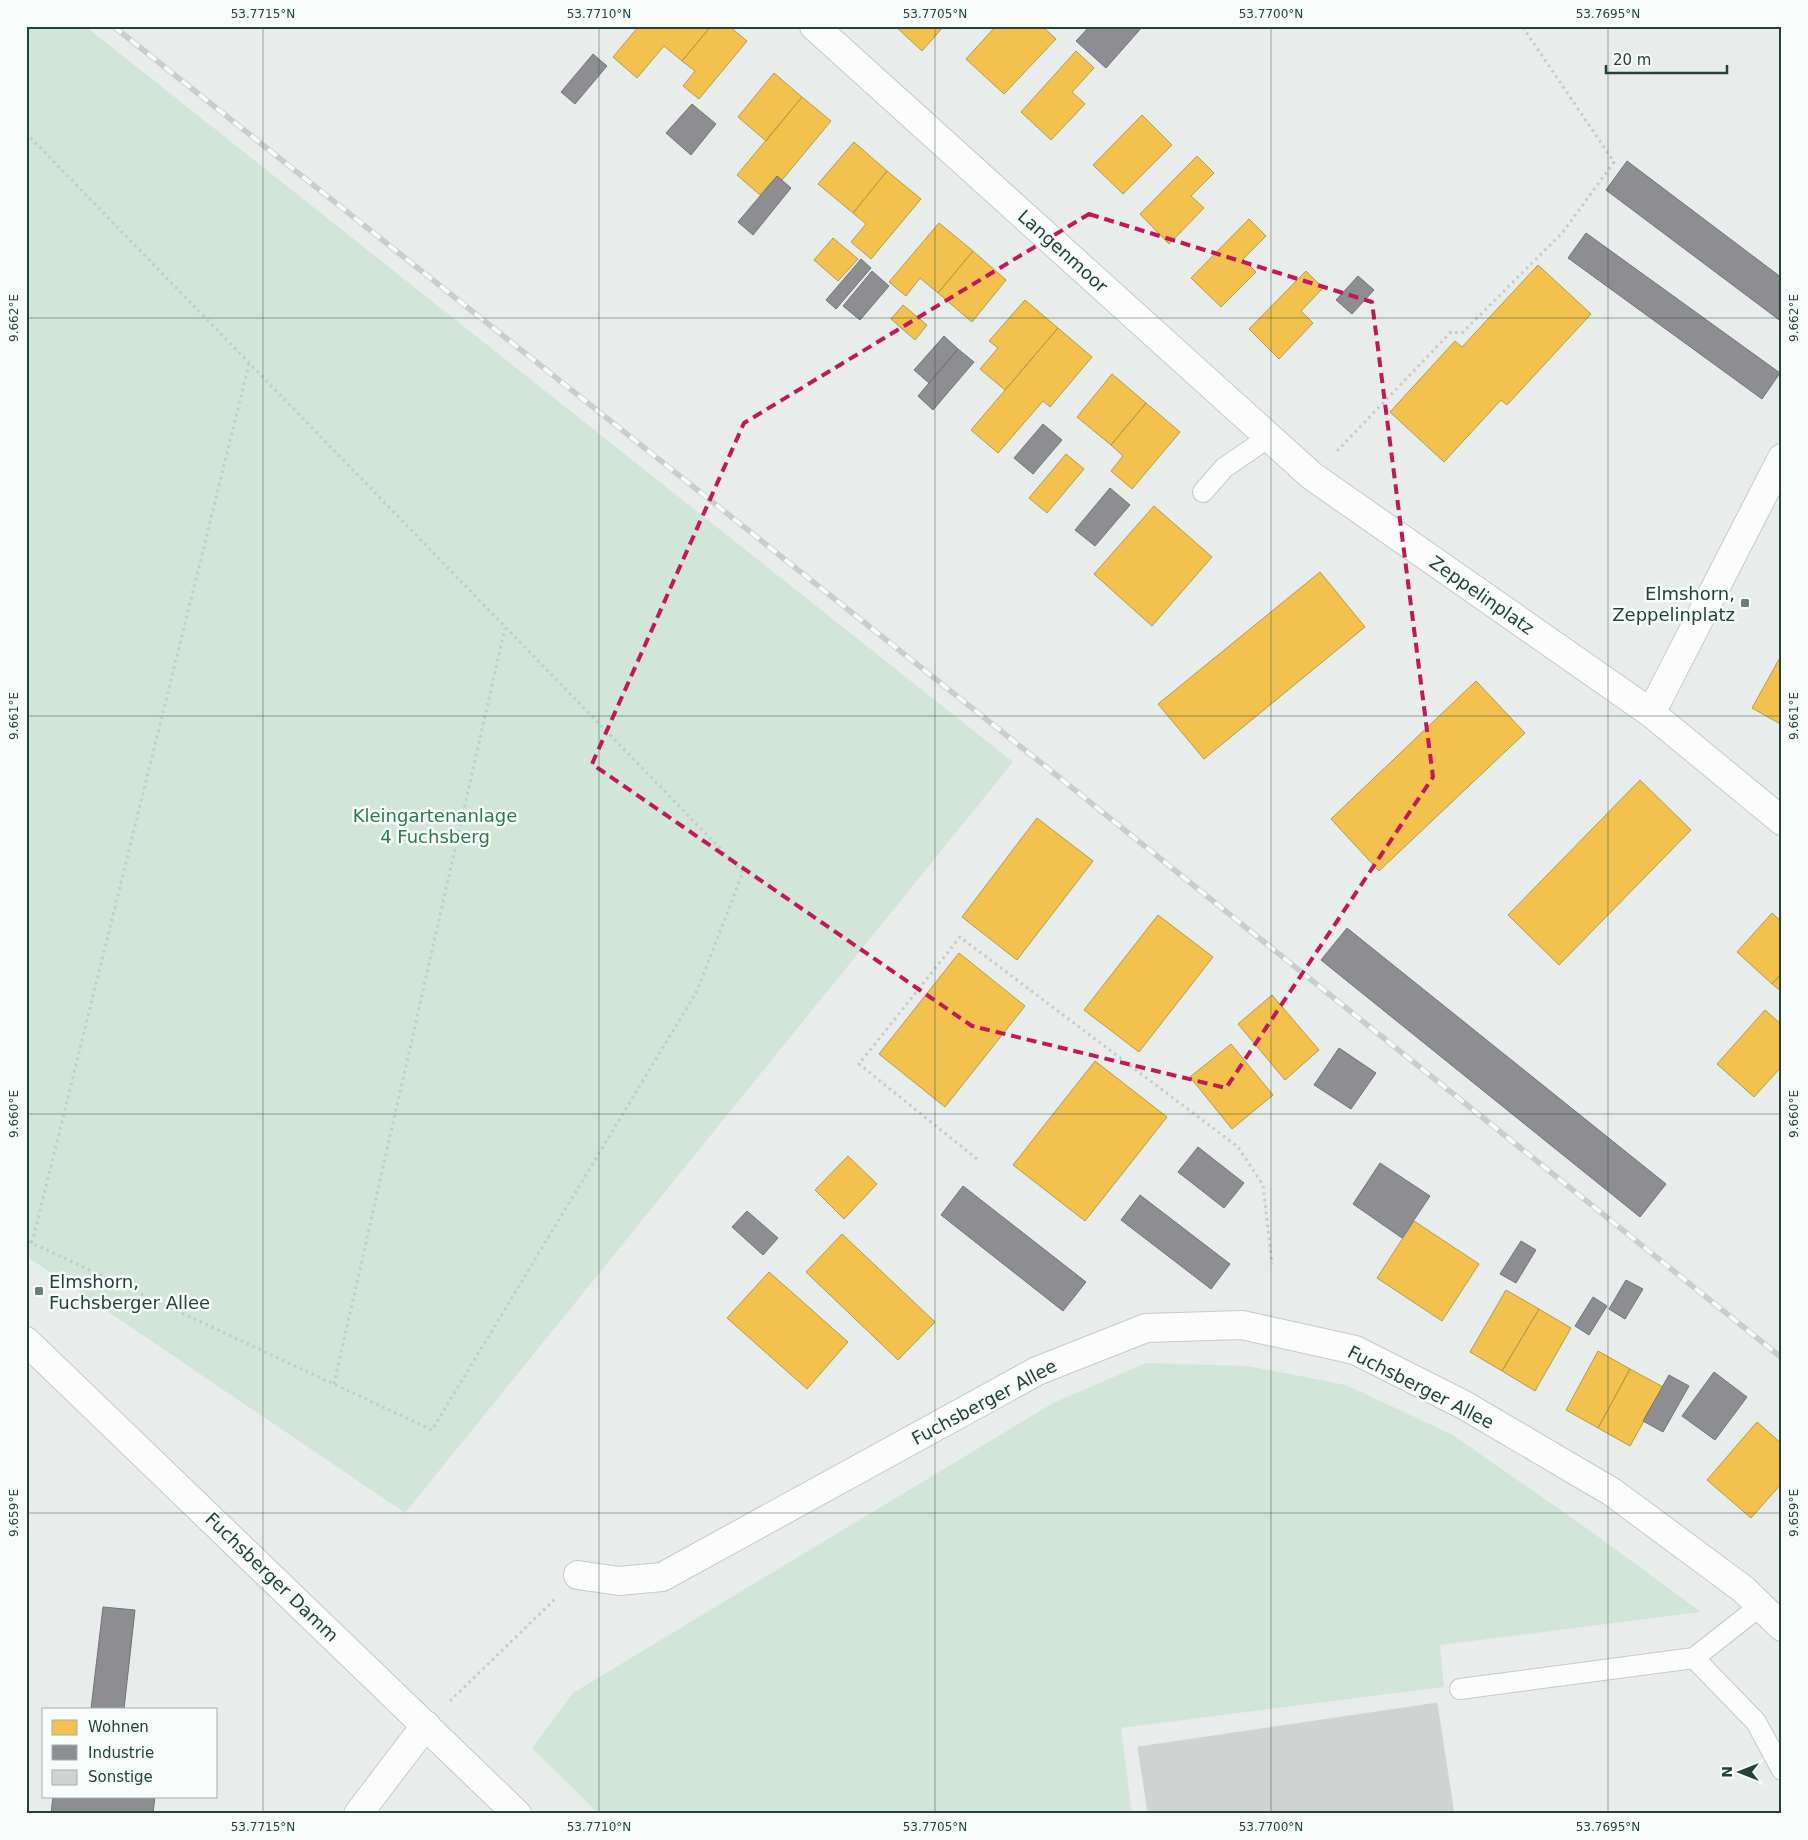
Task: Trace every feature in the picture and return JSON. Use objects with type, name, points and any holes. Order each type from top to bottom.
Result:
[{"type":"street","name":"Langenmoor","points":[[814,26],[1312,476]]},
{"type":"street","points":[[1651,713],[1782,458]]},
{"type":"street","name":"Zeppelinplatz","points":[[1312,476],[1651,713],[1782,821]]},
{"type":"street","name":"Fuchsberger Allee","points":[[578,1576],[618,1581],[662,1577],[1037,1371],[1146,1328],[1242,1325],[1356,1350],[1464,1405],[1612,1492],[1743,1589],[1782,1627]]},
{"type":"street","name":"Fuchsberger Damm","points":[[26,1341],[517,1814]]},
{"type":"street","points":[[358,1814],[426,1725]]},
{"type":"lane","points":[[1203,492],[1224,468],[1269,437]]},
{"type":"lane","points":[[1460,1689],[1694,1658],[1760,1606]]},
{"type":"lane","points":[[1694,1658],[1756,1722],[1782,1770]]},
{"type":"path","points":[[1312,476],[1451,332],[1462,333],[1562,232],[1614,162],[1522,26]]},
{"type":"path","points":[[26,133],[743,872],[696,991],[432,1430],[26,1239]]},
{"type":"path","points":[[32,1243],[249,363]]},
{"type":"path","points":[[334,1384],[506,628]]},
{"type":"path","points":[[977,1159],[859,1064],[960,936],[1238,1147],[1263,1186],[1272,1264]]},
{"type":"path","points":[[426,1725],[578,1576]]},
{"type":"highlighted area","points":[[1089,214],[1372,302],[1433,777],[1226,1088],[972,1026],[592,764],[744,423]]},
{"type":"green space","name":"Kleingartenanlage 4 Fuchsberg","points":[[26,26],[85,26],[1013,762],[405,1513],[26,1256]]},
{"type":"green space","points":[[1146,1363],[1248,1366],[1346,1385],[1453,1435],[1585,1527],[1701,1612],[1440,1645],[1444,1687],[1121,1728],[1132,1814],[599,1814],[532,1748],[573,1693],[1053,1403]]},
{"type":"building: Wohnen","points":[[639,26],[711,26],[682,61],[664,46],[637,78],[613,57]]},
{"type":"building: Wohnen","points":[[711,26],[729,26],[747,41],[699,99],[683,86],[695,71],[682,61]]},
{"type":"building: Wohnen","points":[[895,26],[944,26],[922,51]]},
{"type":"building: Wohnen","points":[[996,26],[1042,26],[1056,39],[1004,94],[966,59]]},
{"type":"building: Wohnen","points":[[1076,51],[1094,68],[1072,92],[1085,104],[1051,140],[1021,112]]},
{"type":"building: Wohnen","points":[[774,73],[802,97],[766,141],[738,117]]},
{"type":"building: Wohnen","points":[[802,97],[831,121],[782,180],[777,176],[760,195],[737,175]]},
{"type":"building: Wohnen","points":[[1142,115],[1172,145],[1123,194],[1093,165]]},
{"type":"building: Wohnen","points":[[854,142],[887,171],[853,213],[818,184]]},
{"type":"building: Wohnen","points":[[1197,156],[1214,173],[1191,196],[1204,208],[1169,244],[1140,214]]},
{"type":"building: Wohnen","points":[[887,171],[921,199],[871,259],[851,242],[866,224],[853,213]]},
{"type":"building: Wohnen","points":[[1249,219],[1266,236],[1243,259],[1256,272],[1221,307],[1191,278]]},
{"type":"building: Wohnen","points":[[939,223],[973,251],[938,293],[920,278],[906,296],[889,282]]},
{"type":"building: Wohnen","points":[[833,238],[858,259],[838,281],[814,260]]},
{"type":"building: Wohnen","points":[[973,251],[1006,280],[972,322],[938,293]]},
{"type":"building: Wohnen","points":[[1538,265],[1591,314],[1507,405],[1501,400],[1444,462],[1390,412],[1455,341],[1462,347]]},
{"type":"building: Wohnen","points":[[1306,271],[1323,288],[1301,311],[1313,323],[1279,359],[1249,329]]},
{"type":"building: Wohnen","points":[[1025,300],[1058,328],[1005,390],[980,369],[998,348],[989,341]]},
{"type":"building: Wohnen","points":[[903,305],[927,325],[915,340],[891,319]]},
{"type":"building: Wohnen","points":[[1058,328],[1092,357],[1050,407],[1043,401],[998,453],[971,430]]},
{"type":"building: Wohnen","points":[[1112,374],[1146,403],[1111,445],[1077,417]]},
{"type":"building: Wohnen","points":[[1146,403],[1180,432],[1132,489],[1111,471],[1123,456],[1111,445]]},
{"type":"building: Wohnen","points":[[1066,454],[1084,469],[1047,513],[1029,498]]},
{"type":"building: Wohnen","points":[[1154,506],[1212,557],[1152,626],[1094,574]]},
{"type":"building: Wohnen","points":[[1320,572],[1365,627],[1204,759],[1158,704]]},
{"type":"building: Wohnen","points":[[1782,654],[1782,725],[1752,708]]},
{"type":"building: Wohnen","points":[[1476,681],[1525,733],[1379,871],[1331,819]]},
{"type":"building: Wohnen","points":[[1640,780],[1691,830],[1559,965],[1508,915]]},
{"type":"building: Wohnen","points":[[1037,818],[1093,861],[1017,960],[962,917]]},
{"type":"building: Wohnen","points":[[1772,913],[1782,922],[1782,973],[1772,984],[1737,952]]},
{"type":"building: Wohnen","points":[[1158,915],[1213,957],[1139,1052],[1084,1010]]},
{"type":"building: Wohnen","points":[[959,953],[1025,1006],[945,1107],[879,1054]]},
{"type":"building: Wohnen","points":[[1782,973],[1782,992],[1772,984]]},
{"type":"building: Wohnen","points":[[1272,995],[1319,1050],[1285,1080],[1238,1024]]},
{"type":"building: Wohnen","points":[[1765,1010],[1782,1025],[1782,1066],[1754,1097],[1717,1064]]},
{"type":"building: Wohnen","points":[[1231,1044],[1273,1095],[1232,1129],[1190,1077]]},
{"type":"building: Wohnen","points":[[1095,1061],[1167,1117],[1085,1221],[1013,1165]]},
{"type":"building: Wohnen","points":[[848,1156],[877,1184],[844,1219],[815,1190]]},
{"type":"building: Wohnen","points":[[1414,1221],[1479,1264],[1442,1321],[1377,1278]]},
{"type":"building: Wohnen","points":[[842,1234],[935,1322],[898,1360],[806,1272]]},
{"type":"building: Wohnen","points":[[769,1272],[848,1342],[807,1389],[727,1318]]},
{"type":"building: Wohnen","points":[[1506,1290],[1539,1309],[1502,1371],[1470,1352]]},
{"type":"building: Wohnen","points":[[1539,1309],[1571,1328],[1535,1391],[1502,1371]]},
{"type":"building: Wohnen","points":[[1598,1351],[1630,1369],[1598,1428],[1566,1410]]},
{"type":"building: Wohnen","points":[[1630,1369],[1663,1387],[1630,1446],[1598,1428]]},
{"type":"building: Wohnen","points":[[1757,1422],[1782,1444],[1782,1483],[1751,1518],[1707,1480]]},
{"type":"building: Industrie","points":[[1090,26],[1143,26],[1106,68],[1076,41]]},
{"type":"building: Industrie","points":[[593,54],[607,66],[575,104],[561,92]]},
{"type":"building: Industrie","points":[[692,104],[716,124],[691,155],[666,133]]},
{"type":"building: Industrie","points":[[1627,161],[1782,278],[1782,322],[1606,190]]},
{"type":"building: Industrie","points":[[777,176],[791,188],[753,235],[738,222]]},
{"type":"building: Industrie","points":[[1586,233],[1780,373],[1762,399],[1568,258]]},
{"type":"building: Industrie","points":[[861,259],[871,268],[836,309],[826,300]]},
{"type":"building: Industrie","points":[[872,271],[889,286],[860,320],[843,306]]},
{"type":"building: Industrie","points":[[1358,276],[1374,290],[1352,314],[1336,300]]},
{"type":"building: Industrie","points":[[944,336],[958,349],[929,383],[914,370]]},
{"type":"building: Industrie","points":[[958,349],[974,362],[933,410],[918,396]]},
{"type":"building: Industrie","points":[[1043,424],[1062,440],[1033,474],[1014,458]]},
{"type":"building: Industrie","points":[[1110,488],[1130,505],[1095,546],[1075,530]]},
{"type":"building: Industrie","points":[[1347,928],[1666,1184],[1640,1217],[1321,960]]},
{"type":"building: Industrie","points":[[1339,1048],[1376,1073],[1351,1109],[1314,1085]]},
{"type":"building: Industrie","points":[[1198,1147],[1244,1183],[1224,1208],[1178,1172]]},
{"type":"building: Industrie","points":[[1380,1163],[1430,1196],[1402,1238],[1353,1204]]},
{"type":"building: Industrie","points":[[963,1186],[1086,1282],[1063,1311],[941,1215]]},
{"type":"building: Industrie","points":[[1140,1195],[1230,1264],[1211,1289],[1121,1220]]},
{"type":"building: Industrie","points":[[747,1211],[778,1238],[763,1255],[732,1227]]},
{"type":"building: Industrie","points":[[1521,1241],[1536,1250],[1516,1283],[1500,1274]]},
{"type":"building: Industrie","points":[[1626,1280],[1643,1289],[1625,1319],[1609,1309]]},
{"type":"building: Industrie","points":[[1593,1297],[1607,1306],[1589,1335],[1575,1326]]},
{"type":"building: Industrie","points":[[1714,1372],[1747,1397],[1715,1440],[1682,1416]]},
{"type":"building: Industrie","points":[[1669,1375],[1689,1386],[1663,1432],[1643,1421]]},
{"type":"building: Industrie","points":[[103,1607],[135,1610],[124,1708],[91,1708]]},
{"type":"building: Industrie","points":[[53,1798],[155,1798],[153,1814],[51,1814]]},
{"type":"building: Sonstige","points":[[1437,1703],[1454,1814],[1148,1814],[1138,1747]]},
{"type":"railway","points":[[113,26],[1035,758],[1782,1358]]},
{"type":"place","name":"Elmshorn, Zeppelinplatz","points":[[1745,603]]},
{"type":"place","name":"Elmshorn, Fuchsberger Allee","points":[[39,1291]]}]
